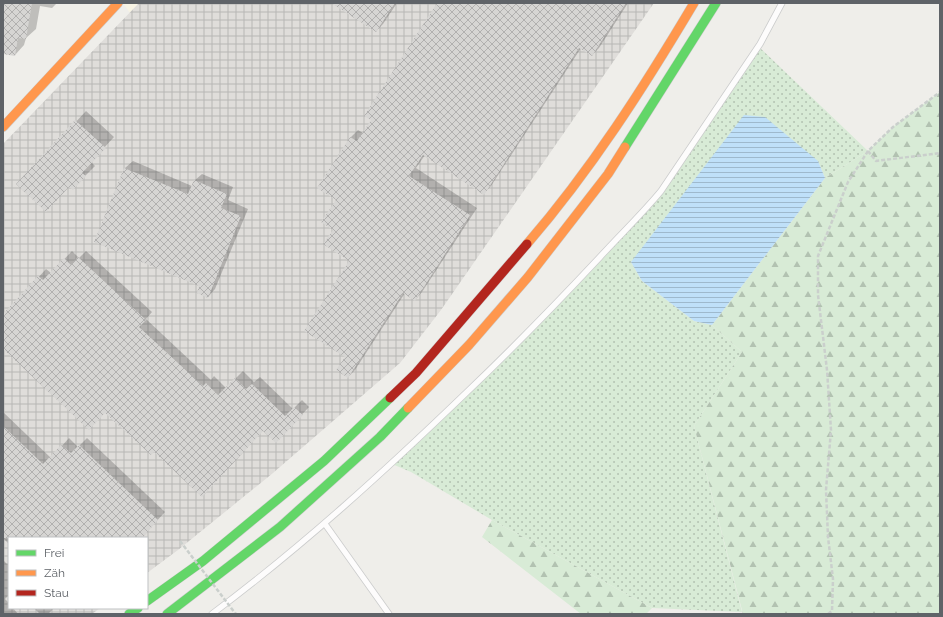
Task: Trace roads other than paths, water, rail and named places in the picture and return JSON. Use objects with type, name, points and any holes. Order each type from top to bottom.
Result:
[{"type":"main road","points":[[3,127],[118,3]]},
{"type":"main road","points":[[148,601],[203,561],[324,461],[416,373],[556,210],[587,170],[671,42],[694,3]]},
{"type":"main road","points":[[166,614],[286,522],[380,437],[469,345],[528,277],[608,174],[716,3]]},
{"type":"lane","points":[[212,614],[251,585],[325,524],[392,464],[553,307],[646,208],[661,191],[760,44],[782,3]]},
{"type":"lane","points":[[325,524],[389,614]]},
{"type":"water","points":[[744,115],[765,117],[818,161],[825,178],[712,325],[694,321],[642,281],[631,262]]}]
